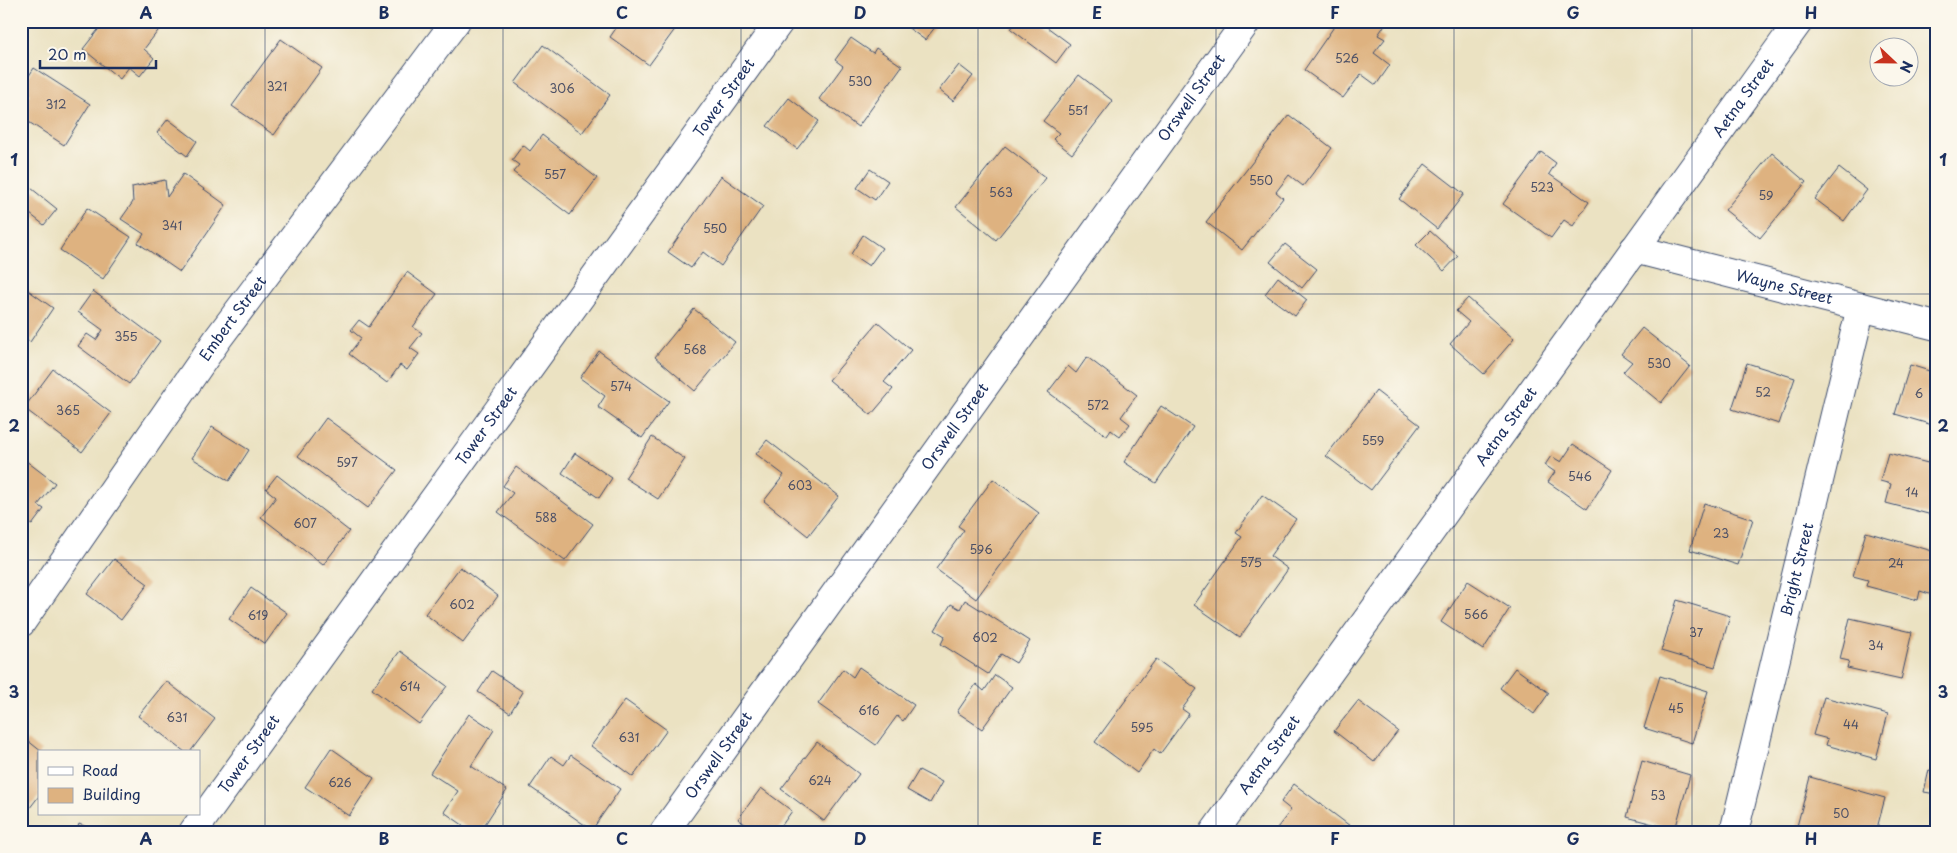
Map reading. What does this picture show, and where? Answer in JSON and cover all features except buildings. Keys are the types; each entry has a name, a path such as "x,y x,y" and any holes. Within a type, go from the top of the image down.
{"street":[{"name":"Embert Street","path":"21,623 219,337 456,21"},
{"name":"Tower Street","path":"194,832 780,21"},
{"name":"Orswell Street","path":"664,832 1246,21"},
{"name":"Aetna Street","path":"1214,832 1799,21"},
{"name":"Wayne Street","path":"1634,249 1936,326"},
{"name":"Bright Street","path":"1734,832 1861,307"}]}
